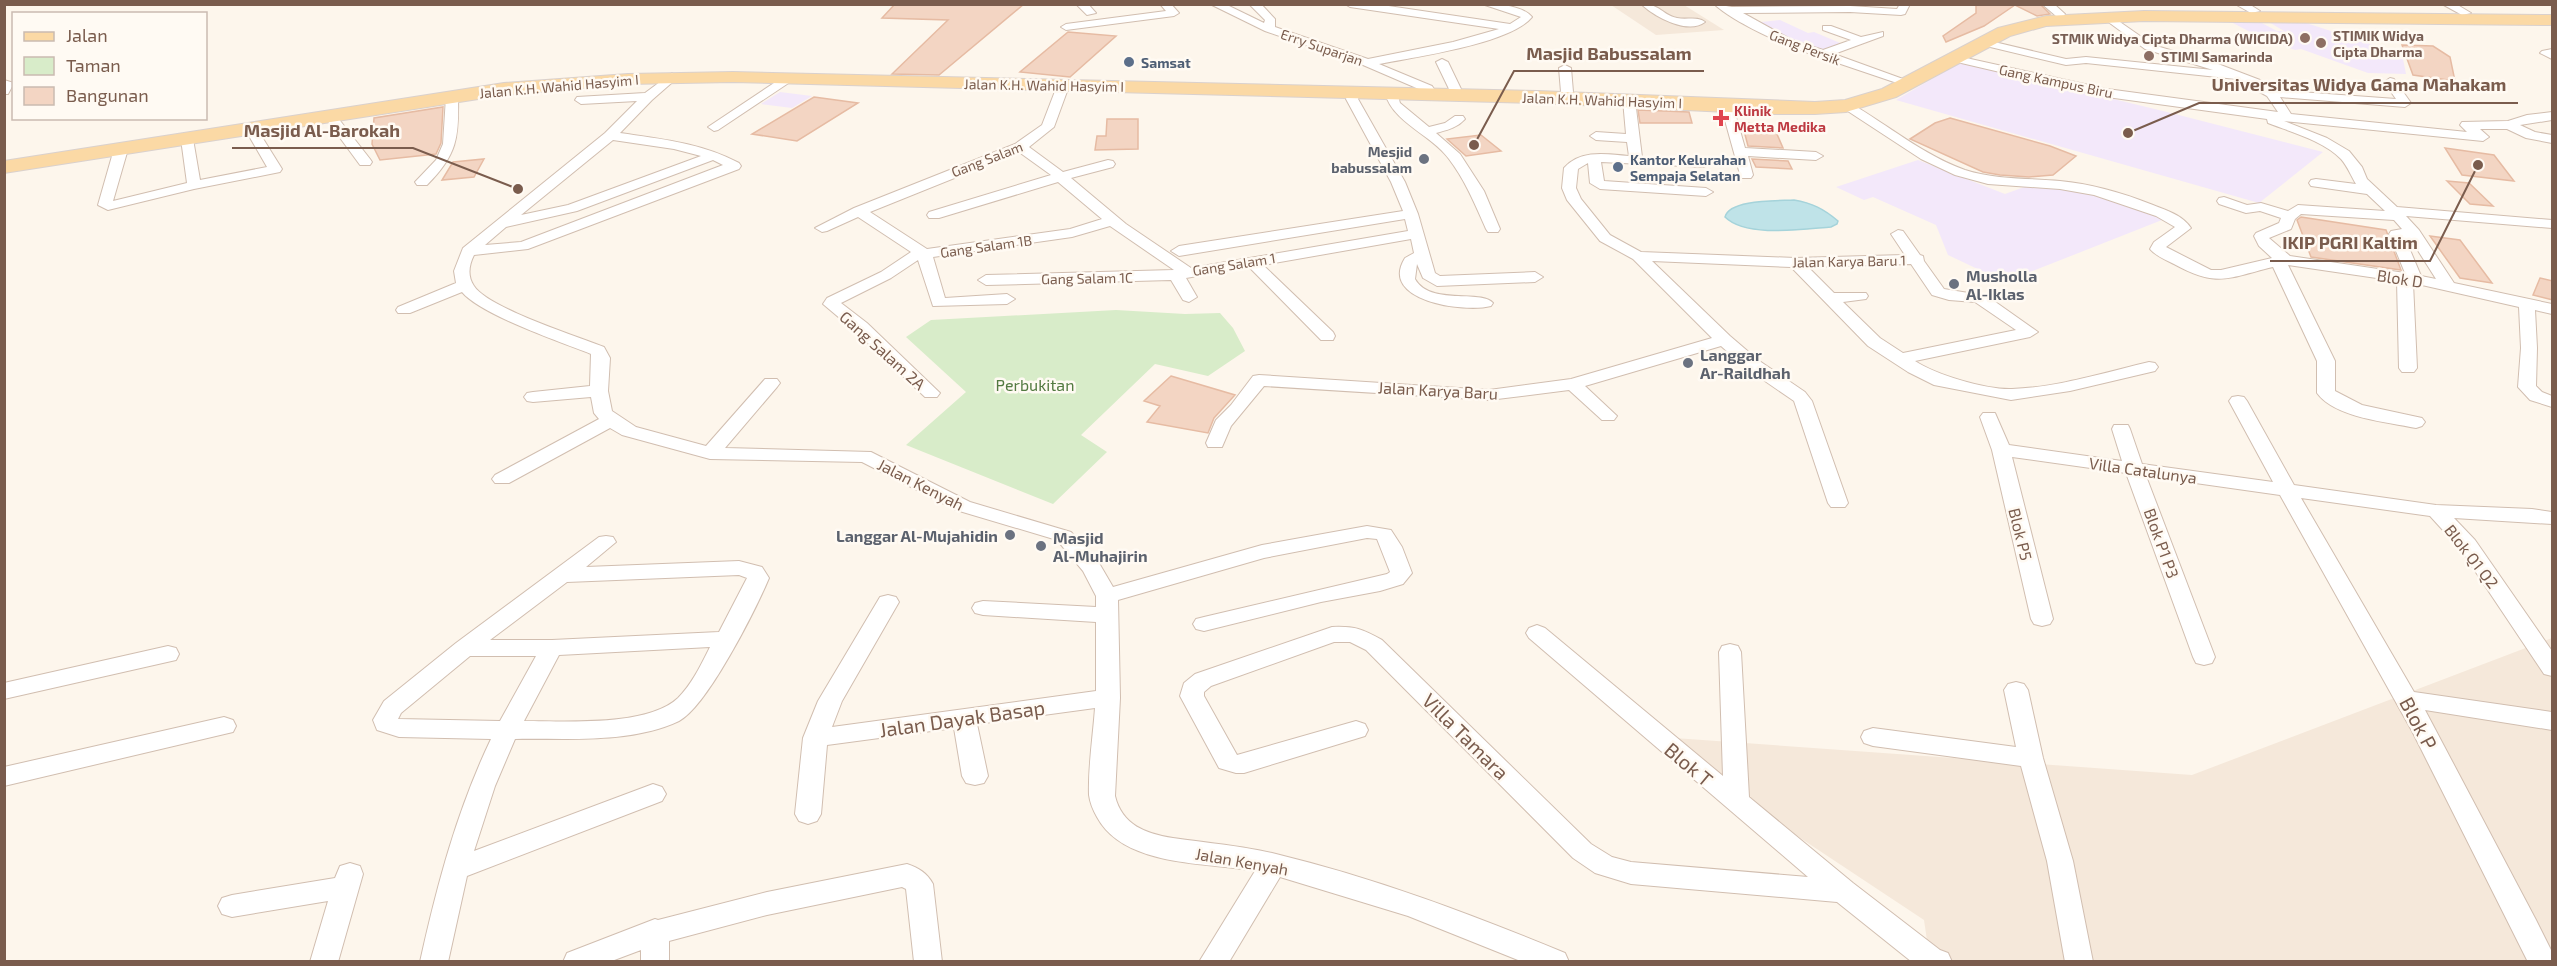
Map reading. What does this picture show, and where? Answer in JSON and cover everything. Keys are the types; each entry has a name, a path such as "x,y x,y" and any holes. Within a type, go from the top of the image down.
{"main road":[{"path":"2059,12 2248,8 2553,20"},
{"path":"2059,12 2107,16 2553,14"},
{"name":"Jalan K.H. Wahid Hasyim I","path":"4,167 552,79 623,74 737,74 1249,87 1629,100 1770,108 1846,106 1958,59 2012,28 2046,21 2059,12"},
{"name":"Jalan K.H. Wahid Hasyim I","path":"380,106 561,83 737,74 786,79 1063,86 1567,92 1797,103 1833,100 1888,87 1993,29 2023,19 2059,12"},
{"name":"Jalan K.H. Wahid Hasyim I","path":"4,163 341,113"}],"street":[{"path":"1081,4 1091,13"},
{"path":"1160,4 1091,13 1066,22 1173,13 1165,4"},
{"name":"Erry Suparjan","path":"1215,4 1269,28 1367,63 1428,89"},
{"path":"1254,4 1270,19 1269,28"},
{"path":"1350,4 1397,8 1421,15 1515,27"},
{"path":"1421,15 1432,4"},
{"path":"1367,63 1472,40 1515,27 1526,21 1527,17 1487,4"},
{"path":"1646,4 1672,21 1700,21"},
{"path":"1656,4 1680,20 1677,22"},
{"path":"1723,7 1850,7 1901,12 1905,4"},
{"path":"2447,4 2466,13"},
{"name":"Gang Persik","path":"1723,7 1788,42 1888,87"},
{"path":"2107,16 2143,44 2240,76 2271,93 2405,103 2390,82"},
{"path":"1827,28 1860,40"},
{"path":"1820,55 1879,34"},
{"path":"1986,43 2066,62 2086,60 2240,76"},
{"path":"2148,68 2131,51 2157,50"},
{"path":"2553,52 2546,53 2553,56"},
{"name":"Gang Kampus Biru","path":"1958,59 2068,86 2256,114"},
{"path":"1442,62 1455,89"},
{"path":"1565,68 1567,92"},
{"path":"502,479 610,420 603,413 599,391 601,358 598,351 489,305 464,286 461,265 468,251 610,136 648,97 672,77"},
{"path":"714,127 786,79"},
{"path":"4,84 8,84 4,91"},
{"name":"Gang Salam","path":"860,211 1020,147 1048,127 1063,86"},
{"path":"1354,92 1352,99 1398,182 1411,214 1428,275 1437,281 1535,277"},
{"path":"1391,93 1394,104 1453,154 1477,191 1493,229"},
{"path":"2271,93 2286,115"},
{"path":"422,182 447,156 452,138 452,97"},
{"path":"581,100 648,97"},
{"path":"1629,100 1636,161"},
{"path":"1727,106 1746,176"},
{"name":"Blok D","path":"1846,106 1878,124 1938,165 1958,172 1992,181 2040,180 2103,193 2177,220 2184,228 2159,244 2158,249 2210,275 2221,275 2282,261 2410,279 2553,309"},
{"path":"341,113 357,150 365,162"},
{"path":"2256,114 2286,115 2483,137 2466,125 2509,125 2527,119 2553,116"},
{"path":"2256,114 2322,141 2344,154 2355,167 2361,181 2395,213 2417,238 2448,286"},
{"path":"1427,131 1449,126 1459,119"},
{"path":"2509,125 2531,135 2553,139"},
{"path":"122,148 105,205 275,169 251,129"},
{"path":"468,251 522,246 734,166 712,156 645,141 610,136"},
{"path":"1596,136 1633,138"},
{"path":"188,139 194,185"},
{"name":"Gang Salam 1","path":"1020,147 1182,274 1416,234"},
{"path":"1740,152 1816,156"},
{"path":"499,225 572,208 712,156"},
{"path":"1594,158 1597,183 1600,185 1706,192"},
{"path":"1704,163 1584,159 1570,168 1569,188 1574,200 1605,238 1638,256 1724,340 1803,401 1839,503"},
{"path":"934,215 1059,176 1108,164"},
{"path":"2316,183 2370,190"},
{"path":"2224,201 2246,209 2261,207 2290,216"},
{"path":"2416,422 2349,407 2331,399 2326,393 2326,361 2282,261 2260,236 2286,226 2295,210 2302,208 2553,224"},
{"path":"822,228 860,211"},
{"name":"Gang Salam 1B","path":"860,211 922,254 1072,233 1112,221"},
{"path":"1179,251 1411,214"},
{"path":"1898,234 1918,260"},
{"path":"2408,368 2410,279 2396,234 2417,238"},
{"path":"922,254 939,303 1007,299"},
{"name":"Gang Salam 2A","path":"922,254 831,304 861,327 931,393"},
{"path":"1422,255 1410,261 1407,271 1408,281 1415,290 1442,299 1485,303"},
{"name":"Jalan Karya Baru 1","path":"1638,256 1795,263 1918,260 1938,292 1947,296 1982,299 2030,332 1900,359"},
{"path":"1252,262 1327,336"},
{"path":"1795,263 1874,342 1940,381 2011,395 2070,386 2149,367"},
{"path":"1182,274 1189,297"},
{"name":"Gang Salam 1C","path":"986,280 1182,274"},
{"path":"404,310 464,286"},
{"path":"1828,298 1860,296"},
{"path":"2527,303 2529,348 2527,387 2536,396 2553,402"},
{"name":"Jalan Karya Baru","path":"1215,443 1222,424 1238,409 1259,380 1489,395 1573,384 1724,340"},
{"path":"710,453 771,383"},
{"path":"1573,384 1608,416"},
{"path":"533,397 599,391"},
{"name":"Blok P","path":"2238,401 2285,491 2407,699 2496,866 2543,962"},
{"name":"Blok P5","path":"1989,417 2001,450 2042,619"},
{"name":"Jalan Kenyah","path":"610,420 629,431 710,453 864,456 963,506 1065,536 1092,568 1107,606 1108,698 1102,796 1104,805 1117,826 1130,838 1146,844 1274,864 1376,892 1481,930 1555,962"},
{"name":"Blok P1 P3","path":"2121,429 2204,657"},
{"name":"Villa Catalunya","path":"2001,450 2285,491"},
{"name":"Blok Q1 Q2","path":"2285,491 2436,511 2468,545 2553,668"},
{"path":"2436,511 2553,518"},
{"path":"983,608 1107,606 1262,552 1367,532 1384,534 1401,573 1395,579 1372,586 1321,595 1204,624"},
{"path":"562,575 739,568 755,572 758,578 748,604 703,682 686,705 667,717 640,725 507,730 399,728 386,724 385,720 392,707 464,648 562,575 606,543"},
{"path":"808,814 816,738 830,701 888,602"},
{"name":"Blok T","path":"1537,633 1737,804 1843,891"},
{"name":"Villa Tamara","path":"1356,730 1244,764 1236,764 1228,760 1192,696 1192,689 1203,680 1332,635 1353,634 1374,645 1582,851 1604,866 1631,873 1843,891"},
{"path":"464,648 552,648 726,639"},
{"path":"434,962 456,869 490,765 552,648"},
{"path":"1730,652 1737,804"},
{"path":"4,691 168,654"},
{"path":"2016,690 2031,758 2060,861 2079,962"},
{"name":"Jalan Dayak Basap","path":"816,738 1108,698"},
{"path":"2407,699 2553,721"},
{"path":"964,718 975,776"},
{"path":"4,777 224,726"},
{"path":"1873,737 2031,758"},
{"path":"456,869 653,794"},
{"path":"1213,962 1274,864"},
{"path":"577,962 617,944 656,931 884,878 907,875 919,884 928,962"},
{"path":"232,906 348,880 324,962"},
{"path":"1843,891 1933,961"},
{"path":"656,931 656,962"}],"shaded area":[{"path":"1611,5 1684,5 1724,30 1656,35"},
{"path":"1780,20 1808,33 1814,32 1845,45 1820,54 1752,23"},
{"name":"STIMIK Widya Cipta Dharma","path":"2227,20 2258,21 2277,31 2284,31 2267,21 2300,21 2402,54 2406,74 2368,73 2260,37"},
{"path":"1961,62 2323,152 2259,203 1896,100"},
{"path":"780,92 812,96 792,108 761,104"},
{"path":"1918,160 2005,194 2027,186 2076,190 2120,200 2153,213 2162,220 2005,282 1948,255 1936,225 1873,197 1864,200 1836,187"},
{"path":"2552,638 2552,961 1930,961 1924,920 1646,736 2192,775"}],"green space":[{"name":"Perbukitan","path":"1116,310 1185,314 1220,313 1233,328 1245,351 1208,376 1155,364 1081,435 1107,452 1053,504 906,445 966,392 906,337 931,320"}],"water":[{"path":"1794,200 1823,210 1838,221 1837,224 1831,227 1776,231 1747,228 1734,224 1725,217 1728,211 1744,204"}],"building":[{"path":"895,4 1024,4 939,75 892,74 948,20 882,18"},
{"path":"1976,4 2040,4 2050,14 2037,16 2015,5 1984,26 1946,42 1943,36 1976,13"},
{"path":"1068,32 1116,36 1070,77 1020,72"},
{"path":"2402,45 2433,46 2450,57 2455,81 2413,75"},
{"path":"814,97 858,103 797,141 752,134"},
{"path":"443,107 441,143 436,154 380,160 372,144 374,118"},
{"path":"1638,110 1689,112 1692,123 1640,123"},
{"path":"1950,118 2050,146 2076,156 2053,175 2029,177 2000,175 1983,172 1910,139 1935,123"},
{"path":"1107,119 1138,119 1138,149 1095,150 1097,136 1106,136"},
{"path":"1742,123 1773,125 1783,148 1748,146"},
{"path":"1481,135 1501,151 1466,156 1447,139"},
{"path":"2445,148 2494,155 2514,181 2462,175"},
{"path":"484,159 474,177 442,180 453,162"},
{"path":"1752,159 1788,161 1792,169 1756,167"},
{"path":"2447,181 2469,183 2493,206 2470,204"},
{"path":"2301,217 2386,230 2401,270 2311,257 2297,220"},
{"path":"2430,236 2460,240 2492,283 2460,278"},
{"path":"2540,278 2553,281 2553,300 2533,295"},
{"path":"1171,376 1235,395 1214,418 1208,433 1147,422 1160,406 1144,401"}],"place":[{"name":"STMIK Widya Cipta Dharma (WICIDA)","path":"2305,38"},
{"name":"STIMIK Widya Cipta Dharma","path":"2321,43"},
{"name":"STIMI Samarinda","path":"2149,56"},
{"name":"Samsat","path":"1129,62"},
{"name":"Klinik Metta Medika","path":"1721,118"},
{"name":"Universitas Widya Gama Mahakam","path":"2128,133"},
{"name":"Masjid Babussalam","path":"1474,145"},
{"name":"Mesjid babussalam","path":"1424,159"},
{"name":"IKIP PGRI Kaltim","path":"2478,165"},
{"name":"Kantor Kelurahan Sempaja Selatan","path":"1618,167"},
{"name":"Masjid Al-Barokah","path":"518,189"},
{"name":"Musholla Al-Iklas","path":"1954,284"},
{"name":"Langgar Ar-Raildhah","path":"1688,363"},
{"name":"Langgar Al-Mujahidin","path":"1010,535"},
{"name":"Masjid Al-Muhajirin","path":"1041,546"}]}
